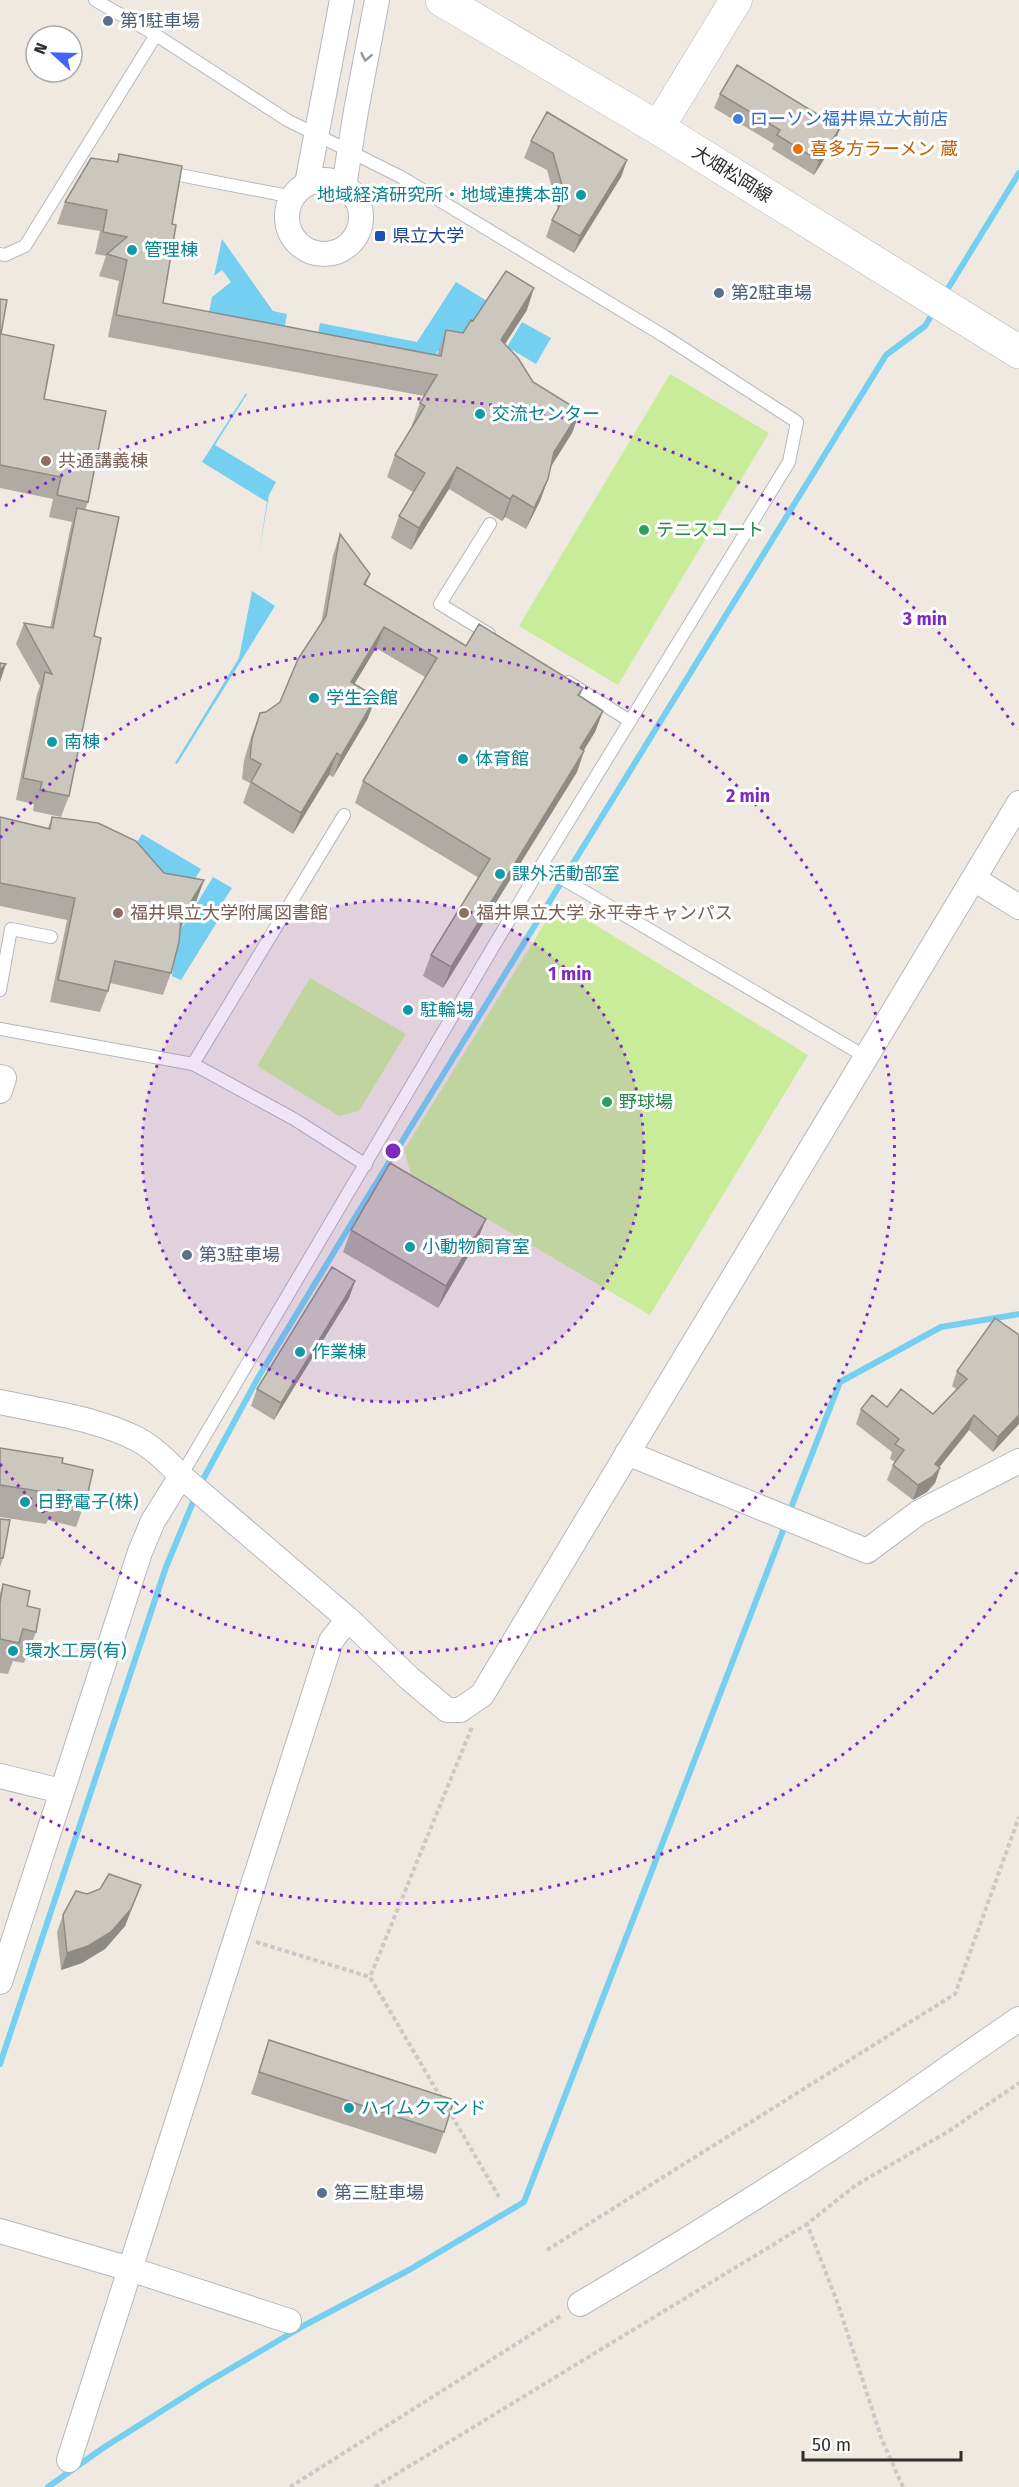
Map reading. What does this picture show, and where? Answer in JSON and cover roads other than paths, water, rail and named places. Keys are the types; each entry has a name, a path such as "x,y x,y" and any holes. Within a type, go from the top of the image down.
{"main road":[{"name":"大畑松岡線","path":"442,0 658,128 1019,352"}],"street":[{"path":"300,190 320,180 333,181 344,186 354,195 360,206 361,222 357,235 346,247 335,253 315,253 304,248 289,228 287,215 300,190 317,135 342,0"},
{"path":"344,186 378,0"},
{"path":"658,128 736,0"},
{"path":"0,1402 104,1426 140,1441 167,1461 348,1619 433,1700 447,1710 460,1710 482,1695 1019,803"},
{"path":"974,879 1019,907"},
{"path":"0,1077 4,1078 0,1091"},
{"path":"627,1453 867,1551 918,1513 1019,1461"},
{"path":"0,1982 140,1552 153,1521 182,1476"},
{"path":"69,2460 331,1641 348,1619"},
{"path":"0,1776 61,1791"},
{"path":"580,2304 693,2238 822,2155 1019,2019"},
{"path":"0,2231 130,2269 289,2321"}],"lane":[{"path":"96,0 156,35 287,120 401,177 644,324 798,422 789,462 541,866 182,1476"},
{"path":"0,254 5,255 25,246 87,157 156,35"},
{"path":"152,170 300,190"},
{"path":"490,524 440,604 500,641"},
{"path":"560,678 630,720"},
{"path":"193,1064 344,815"},
{"path":"541,866 866,1057"},
{"path":"0,990 11,929 51,937"},
{"path":"0,1029 193,1064 294,1119 366,1165"}],"water":[{"path":"222,239 273,311 287,314 281,347 205,333 212,297 231,282 222,270 214,276"},
{"path":"456,282 487,301 454,353 437,351 432,376 314,353 320,323 417,342"},
{"path":"522,322 551,338 536,364 507,347"},
{"path":"246,393 215,445 276,482 269,495 259,553 267,502 202,462"},
{"path":"252,591 275,606 177,764 175,763 239,658"},
{"path":"142,834 201,869 183,898 127,859"},
{"path":"213,877 232,888 212,919 217,922 181,980 172,976 176,946 170,918 183,926"}],"waterway":[{"path":"944,295 1019,173"},
{"path":"200,1485 259,1376 348,1229 886,355 925,326 934,311"},
{"path":"789,1513 840,1382 941,1327 1019,1314"},
{"path":"0,2064 166,1567 196,1495"},
{"path":"48,2487 103,2448 206,2383 305,2325 409,2270 524,2202 786,1523"}],"place":[{"name":"第1駐車場","path":"108,21"},
{"name":"ローソン福井県立大前店","path":"738,119"},
{"name":"喜多方ラーメン 蔵","path":"798,149"},
{"name":"地域経済研究所・地域連携本部","path":"581,195"},
{"name":"県立大学","path":"380,236"},
{"name":"管理棟","path":"132,250"},
{"name":"第2駐車場","path":"719,293"},
{"name":"交流センター","path":"480,414"},
{"name":"共通講義棟","path":"46,461"},
{"name":"テニスコート","path":"644,530"},
{"name":"学生会館","path":"314,698"},
{"name":"南棟","path":"52,742"},
{"name":"体育館","path":"463,759"},
{"name":"課外活動部室","path":"500,874"},
{"name":"福井県立大学附属図書館","path":"118,913"},
{"name":"福井県立大学 永平寺キャンパス","path":"464,913"},
{"name":"駐輪場","path":"408,1010"},
{"name":"野球場","path":"607,1102"},
{"name":"小動物飼育室","path":"410,1247"},
{"name":"第3駐車場","path":"187,1255"},
{"name":"作業棟","path":"300,1352"},
{"name":"日野電子(株)","path":"25,1502"},
{"name":"環水工房(有)","path":"13,1651"},
{"name":"ハイムクマンド","path":"349,2108"},
{"name":"第三駐車場","path":"322,2193"}]}
